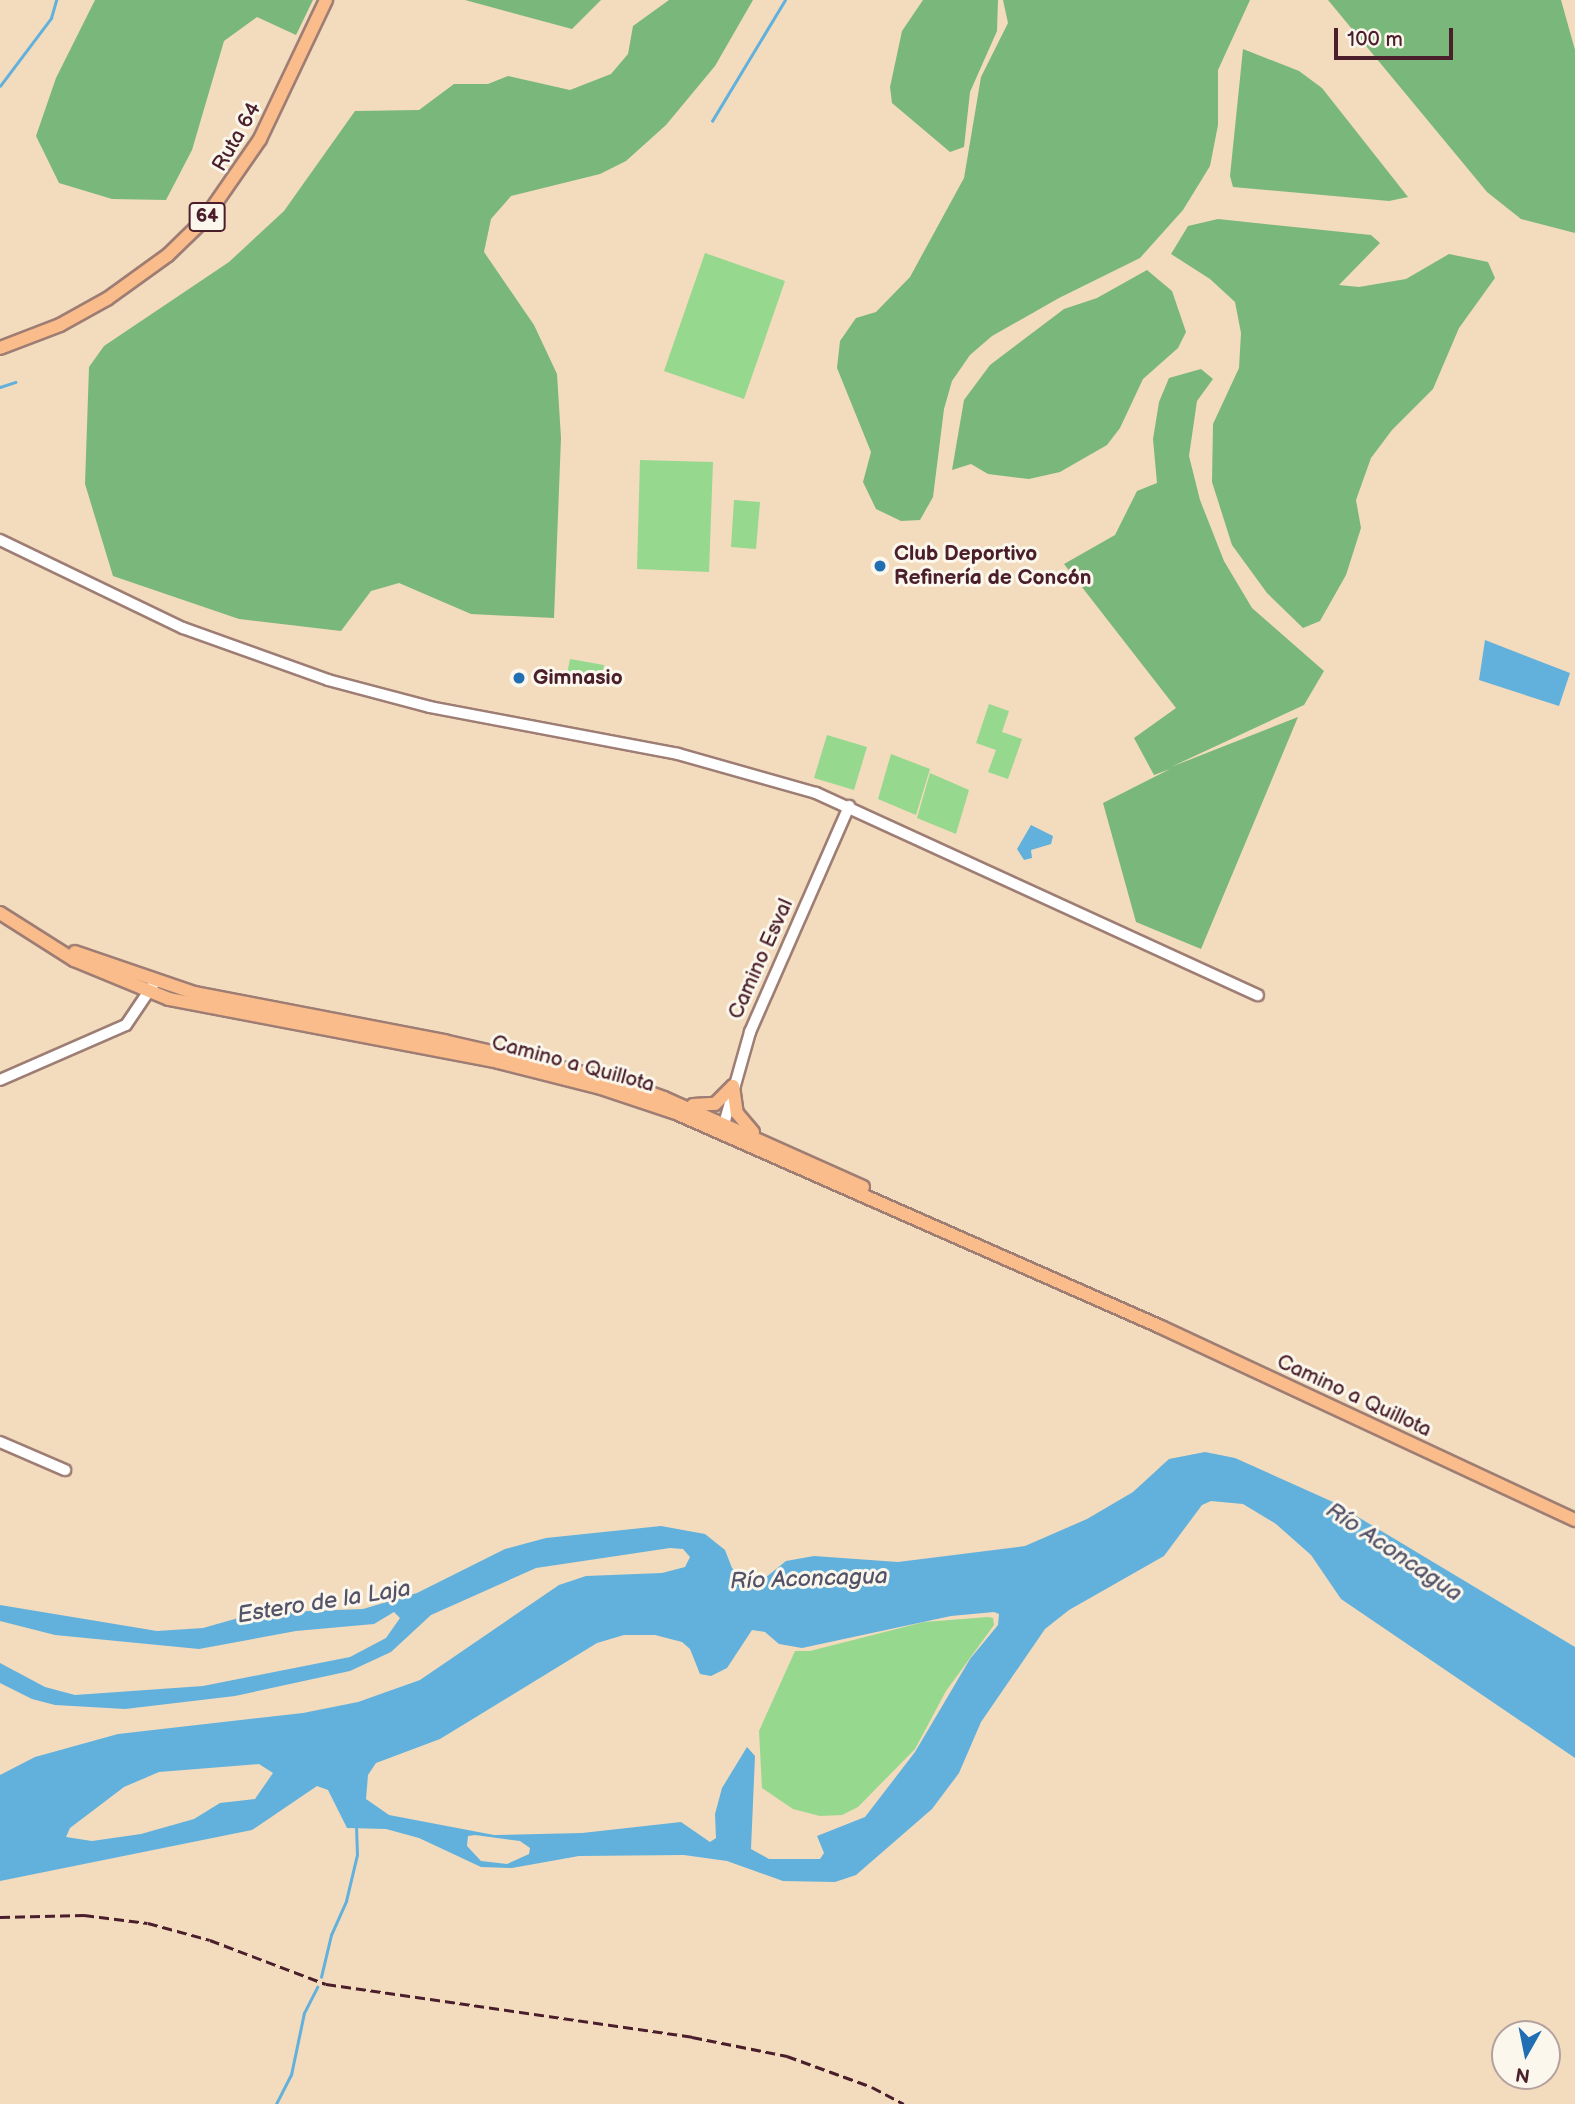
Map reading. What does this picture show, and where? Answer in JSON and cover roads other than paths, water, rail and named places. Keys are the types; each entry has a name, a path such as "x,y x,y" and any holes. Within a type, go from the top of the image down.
{"main road":[{"name":"Ruta 64","path":"0,348 60,325 107,299 195,229 248,161 326,0"},
{"name":"Camino a Quillota","path":"2,914 74,960 152,988 550,1075 643,1101 783,1150 1575,1520"},
{"name":"Camino a Quillota","path":"152,988 536,1061 664,1098 723,1128 1116,1307"},
{"path":"664,1098 710,1106 733,1086"},
{"path":"733,1086 734,1107 743,1123 783,1150"}],"street":[{"path":"0,540 183,628 328,680 430,707 678,754 849,806 1258,995"},
{"name":"Camino Esval","path":"723,1128 750,1032 849,806"},
{"path":"0,1080 118,1029 132,1019 152,988"},
{"path":"0,1442 65,1470"}],"water":[{"path":"1485,640 1570,673 1559,706 1479,680"},
{"path":"1031,825 1053,836 1051,844 1031,850 1032,858 1024,860 1017,849"},
{"name":"Río Aconcagua","path":"1205,1452 1235,1458 1333,1502 1575,1647 1575,1758 1341,1599 1311,1555 1276,1524 1243,1504 1211,1501 1202,1505 1164,1556 1069,1610 1045,1629 981,1722 959,1773 932,1809 856,1875 835,1882 783,1881 727,1861 684,1855 579,1856 512,1868 481,1867 419,1838 386,1829 347,1828 328,1790 317,1786 252,1830 0,1881 0,1775 35,1757 118,1734 303,1713 358,1702 420,1680 559,1585 586,1576 662,1573 685,1567 690,1557 683,1549 670,1548 536,1568 431,1615 391,1652 350,1671 235,1696 125,1709 55,1705 32,1699 0,1683 0,1663 45,1687 75,1695 203,1686 350,1657 386,1638 400,1618 394,1612 374,1624 296,1631 199,1649 55,1635 0,1621 0,1605 157,1631 203,1628 256,1613 363,1609 417,1593 505,1549 546,1538 661,1526 705,1534 725,1550 732,1568 751,1582 760,1582 786,1561 814,1556 898,1562 1025,1546 1087,1519 1133,1492 1169,1459","holes":["994,1612 999,1614 998,1625 970,1659 915,1752 865,1817 817,1836 824,1853 820,1859 769,1859 751,1849 755,1756 747,1747 722,1788 715,1814 716,1838 710,1842 681,1822 582,1833 494,1835 389,1815 366,1799 368,1775 376,1763 440,1739 597,1643 624,1635 655,1635 682,1642 690,1649 700,1674 711,1676 727,1668 752,1630 765,1632 779,1644 802,1648 951,1616","259,1764 273,1773 255,1799 220,1803 194,1819 141,1834 92,1841 66,1837 70,1828 124,1787 159,1772","468,1836 520,1841 530,1848 529,1854 507,1864 481,1861 467,1846"]}],"waterway":[{"path":"0,86 51,18 56,0"},
{"path":"712,121 785,0"},
{"path":"0,387 15,382"},
{"path":"321,1977 331,1935 346,1901 357,1855 356,1829"},
{"path":"276,2104 291,2075 304,2013 317,1987"}],"railway":[{"path":"0,1917 84,1915 148,1923 210,1940 326,1984 692,2037 787,2056 872,2087 904,2104"}],"place":[{"name":"Club Deportivo Refinería de Concón","path":"880,566"},
{"name":"Gimnasio","path":"519,678"}],"water label":[{"name":"Estero de la Laja","path":"324,1602"}]}
